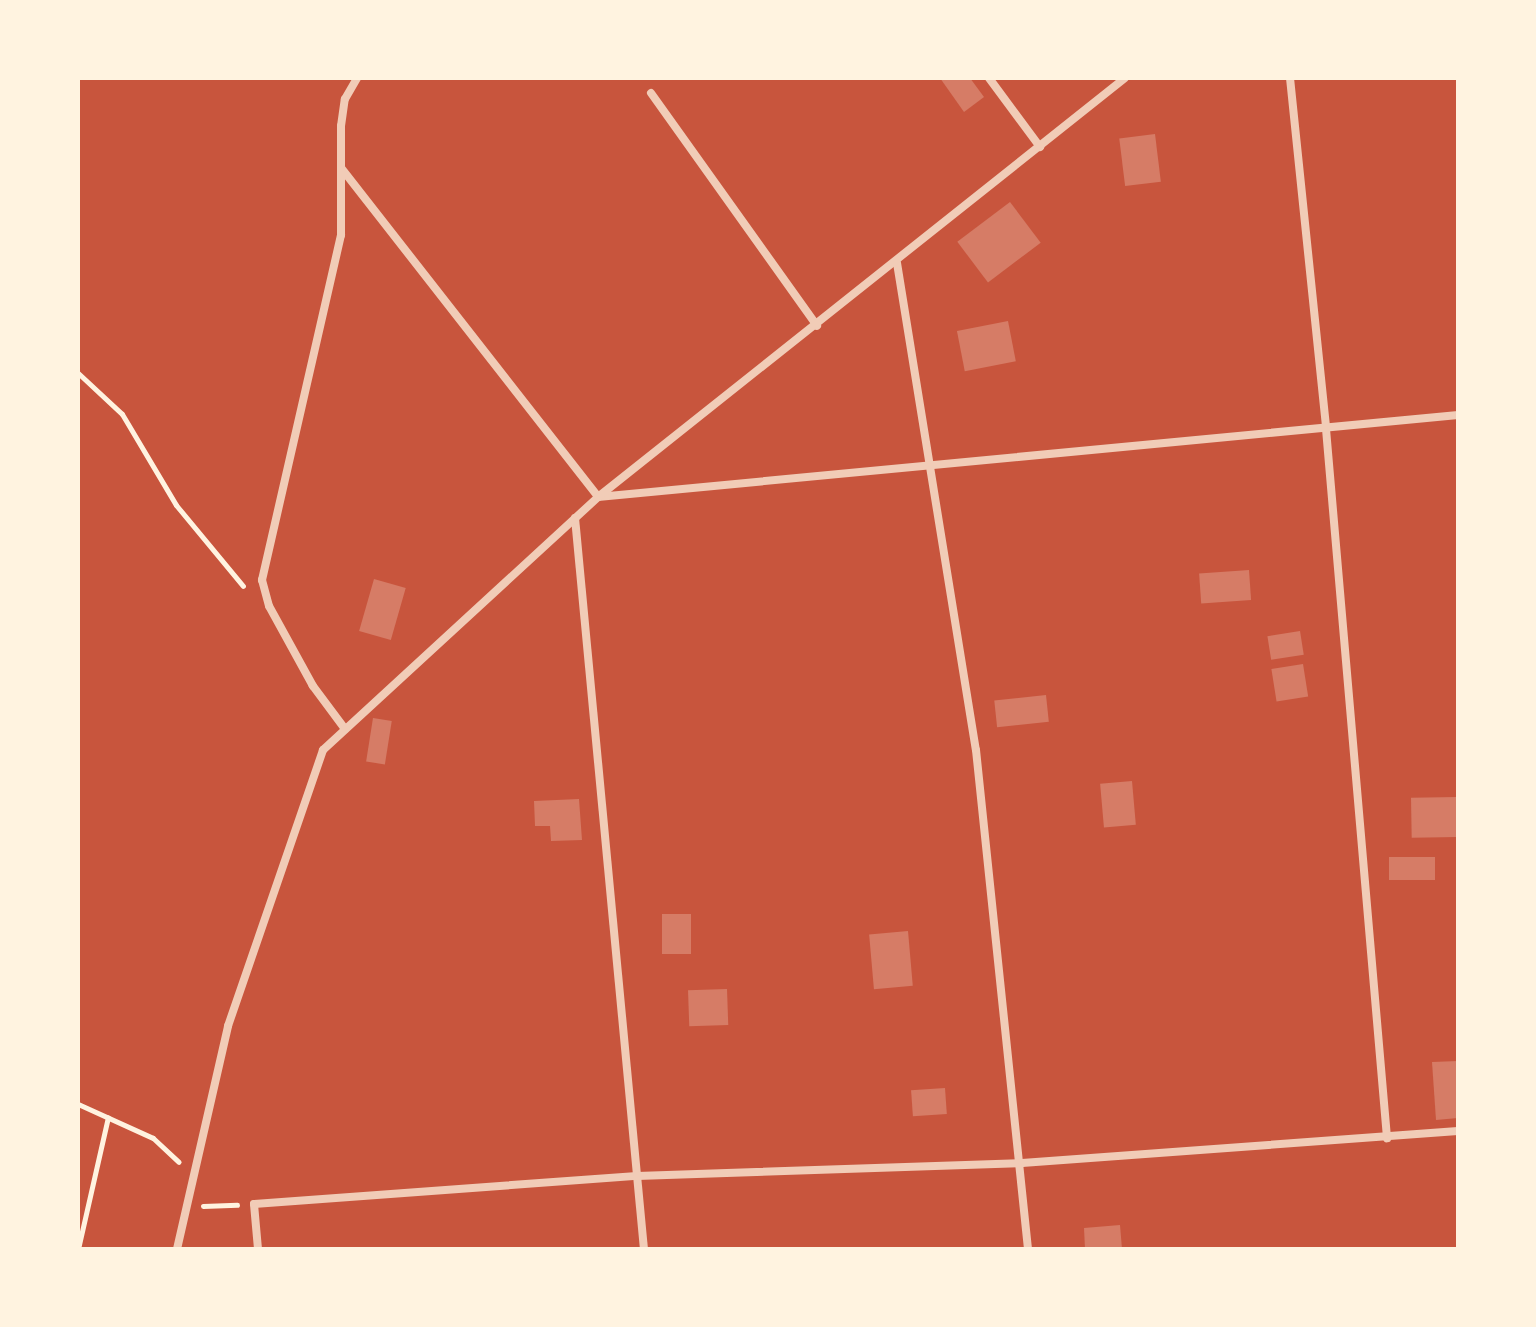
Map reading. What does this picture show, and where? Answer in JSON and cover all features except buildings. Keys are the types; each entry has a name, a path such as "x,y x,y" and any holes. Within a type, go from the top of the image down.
{"street":[{"path":"345,729 313,686 269,606 262,580 264,555 341,235 345,99 357,78"},
{"path":"989,78 1040,147"},
{"path":"177,1249 210,1096 267,902 323,750 598,497 897,263 1125,78"},
{"path":"1290,78 1326,429 1387,1138"},
{"path":"651,93 817,326"},
{"path":"342,169 598,497"},
{"path":"897,263 976,750 1022,1163 1028,1249"},
{"path":"598,497 1458,415"},
{"path":"575,518 644,1249"},
{"path":"258,1249 254,1204 637,1176 1022,1163 1458,1131"}],"path":[{"path":"78,373 122,414 176,505 230,575 269,606"},
{"path":"78,1104 153,1138 194,1177"},
{"path":"78,1249 108,1117"},
{"path":"186,1207 254,1204"}]}
